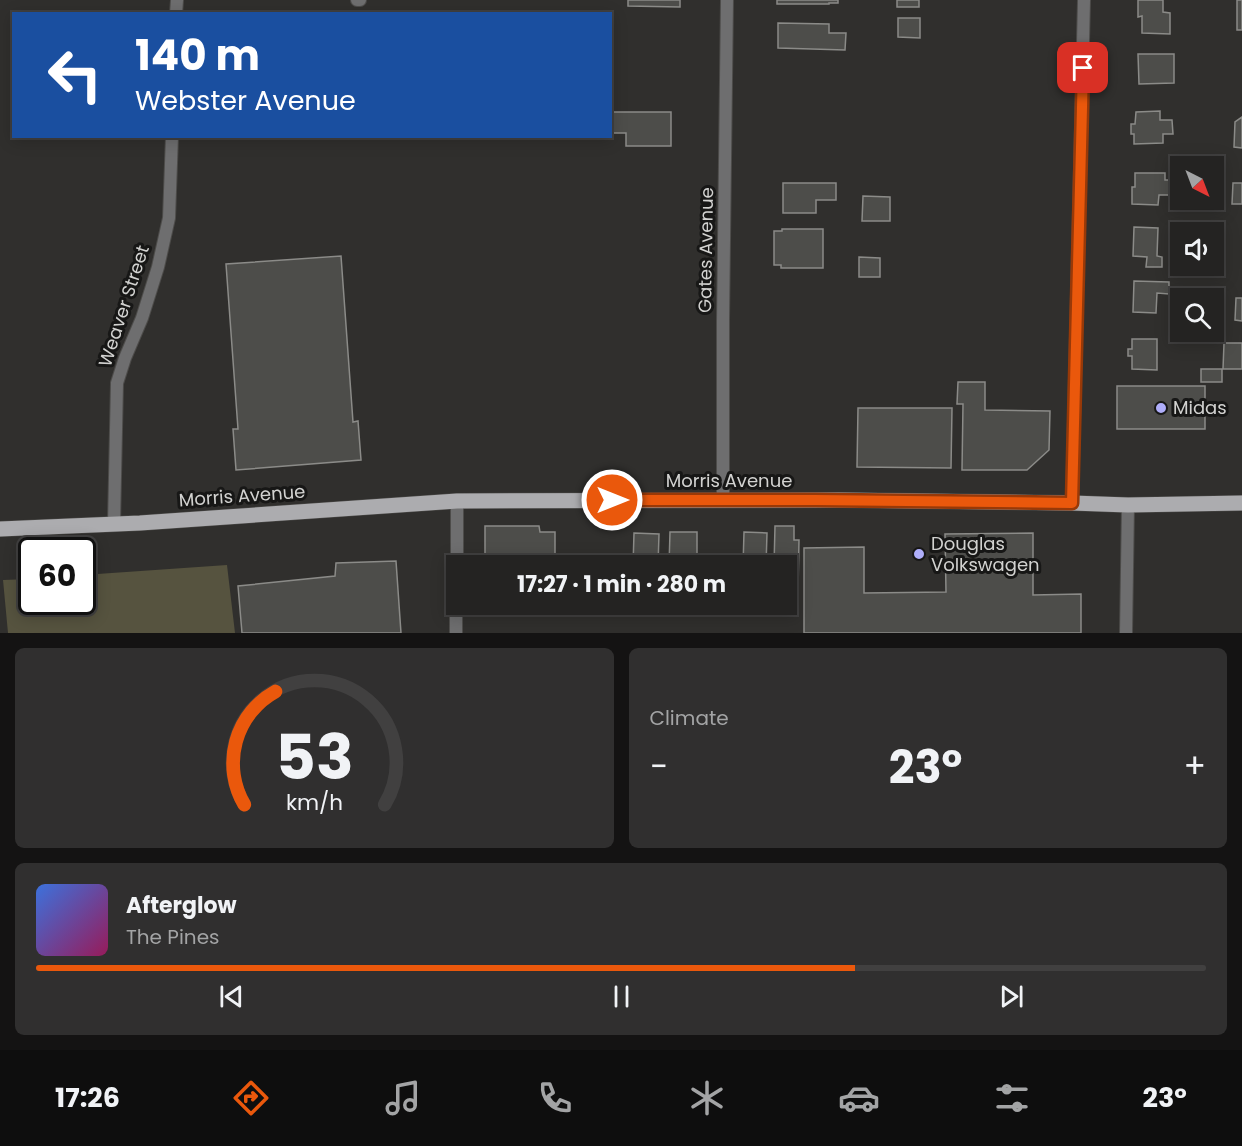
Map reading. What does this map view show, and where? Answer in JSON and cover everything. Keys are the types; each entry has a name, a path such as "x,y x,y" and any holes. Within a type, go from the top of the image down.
{"main road":[{"name":"Morris Avenue","path":"0,529 114,524 457,501 723,500 1128,505 1242,503"}],"street":[{"name":"Gates Avenue","path":"723,500 727,0"},
{"path":"1072,503 1084,0"},
{"name":"Weaver Street","path":"114,524 117,383 142,318 158,267 169,218 172,138"},
{"path":"457,501 457,555"},
{"path":"1126,633 1128,505"},
{"path":"456,615 456,633"}],"shaded area":[{"path":"227,565 235,633 8,633 3,580 18,579 18,615 96,615 96,574"}],"building":[{"path":"628,0 680,0 680,7 628,6"},
{"path":"777,0 838,0 838,3 777,4"},
{"path":"897,0 919,0 919,7 897,7"},
{"path":"1138,0 1163,0 1163,12 1170,13 1170,34 1142,33 1142,16 1138,17"},
{"path":"1237,0 1242,0 1242,30 1237,30"},
{"path":"898,18 920,18 920,38 898,37"},
{"path":"778,23 829,24 829,33 846,33 845,50 778,48"},
{"path":"1138,54 1174,54 1174,83 1139,84"},
{"path":"1160,111 1160,120 1172,120 1173,134 1163,134 1163,143 1134,144 1131,124 1135,124 1136,112"},
{"path":"612,112 671,112 671,146 626,146 626,133 612,133"},
{"path":"1242,117 1242,148 1234,147 1235,122"},
{"path":"1135,173 1165,173 1165,180 1169,180 1169,195 1159,195 1158,205 1132,204"},
{"path":"783,183 836,183 836,200 816,200 816,213 783,213"},
{"path":"1233,183 1242,183 1242,204 1232,204"},
{"path":"863,196 890,197 890,221 862,221"},
{"path":"1134,227 1158,228 1157,256 1162,257 1162,267 1146,267 1147,257 1133,256"},
{"path":"782,229 823,229 823,268 781,268 781,265 774,265 774,231 782,231"},
{"path":"341,256 353,422 358,421 361,460 236,470 233,429 238,429 226,264"},
{"path":"859,257 880,258 880,277 859,277"},
{"path":"1134,281 1169,282 1169,294 1157,293 1156,313 1133,312"},
{"path":"1236,298 1242,298 1242,321 1235,320"},
{"path":"1132,339 1157,339 1157,370 1132,369 1132,356 1128,356 1128,349 1132,349"},
{"path":"1224,343 1242,343 1242,369 1223,369"},
{"path":"1201,369 1222,369 1222,382 1201,382"},
{"path":"958,382 985,382 985,410 1050,411 1049,450 1027,470 962,470 963,404 957,404"},
{"name":"Midas","path":"1117,386 1205,386 1205,429 1117,429"},
{"path":"858,408 952,408 951,468 857,467"},
{"path":"485,526 539,526 540,532 555,532 555,555 485,555"},
{"path":"775,526 794,526 794,540 799,540 798,590 797,555 774,555"},
{"path":"670,532 697,532 697,555 669,555"},
{"path":"744,532 767,533 766,555 743,555"},
{"path":"634,533 659,534 658,555 633,555"},
{"path":"1033,533 1033,595 1081,594 1081,633 804,633 804,548 864,547 864,593 946,592 945,534"},
{"path":"396,561 401,633 242,633 238,586 335,576 336,563"}],"place":[{"name":"Midas","path":"1161,408"},
{"name":"Douglas Volkswagen","path":"919,554"}],"route":[{"path":"612,500 1072,503 1083,68"}]}
